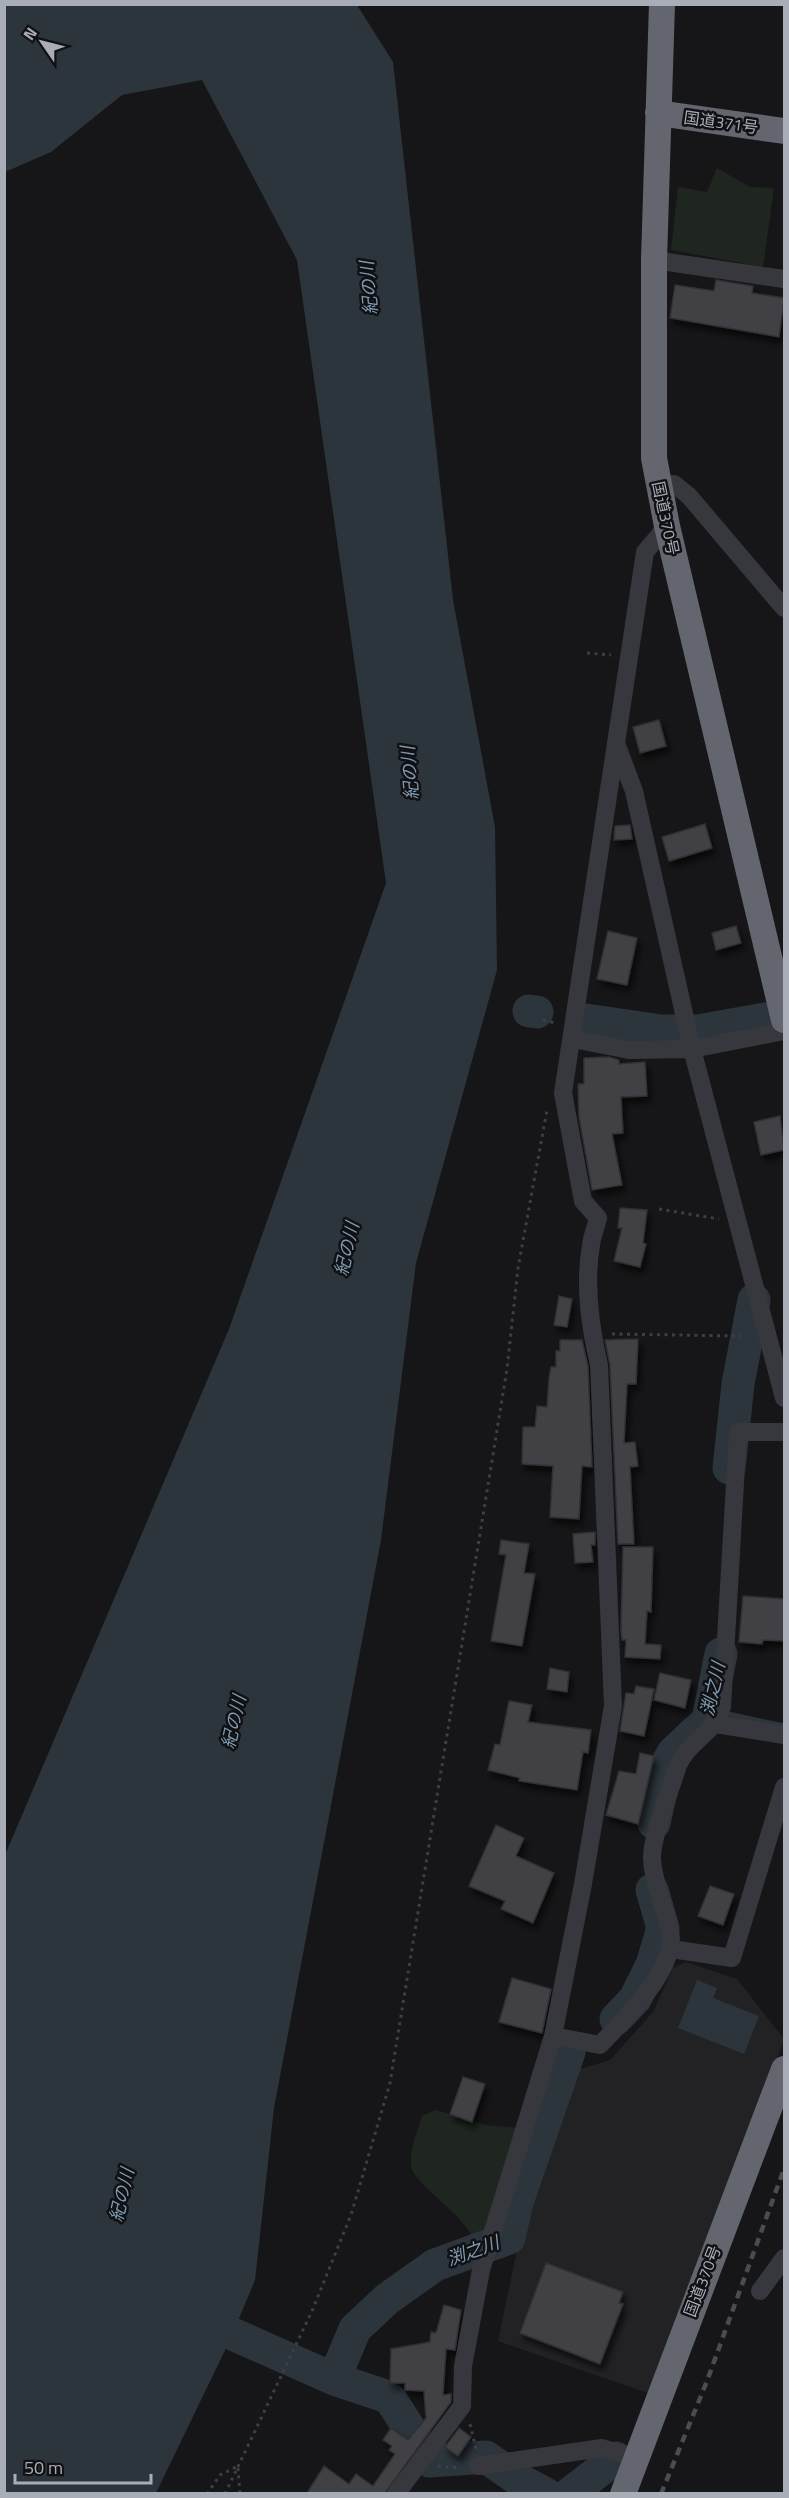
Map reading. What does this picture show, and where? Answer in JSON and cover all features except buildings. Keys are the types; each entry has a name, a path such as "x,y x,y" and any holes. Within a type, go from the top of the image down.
{"highway":[{"name":"国道370号","path":"662,4 654,260 654,458 667,526 784,1020"},
{"name":"国道371号","path":"658,113 784,131"},
{"name":"国道370号","path":"622,2493 784,2069"}],"street":[{"path":"654,260 784,279"},
{"path":"660,489 674,484 689,496 784,608"},
{"path":"396,2493 462,2406 463,2366 481,2270 553,2036 583,1884 613,1706 612,1629 600,1438 599,1365 592,1333 589,1273 591,1243 598,1218 583,1201 563,1093 645,552 667,526"},
{"path":"617,745 634,791 691,1044 784,1398"},
{"path":"573,1039 629,1050 784,1031"},
{"path":"553,2036 600,2044 657,1978 671,1949 670,1928 652,1857 678,1765 684,1753 716,1724 722,1707 738,1432 784,1432"},
{"path":"716,1724 784,1736"},
{"path":"671,1949 732,1958 784,1787"},
{"path":"760,2291 784,2258"},
{"path":"479,2462 502,2462 602,2448 635,2458"}],"path":[{"path":"587,653 618,656"},
{"path":"543,1020 555,1023"},
{"path":"225,2493 312,2311 351,2215 390,2083 505,1381 518,1268 547,1110"},
{"path":"659,1209 739,1223"},
{"path":"592,1333 741,1336"},
{"path":"431,2465 450,2468 479,2462 470,2424 462,2406"},
{"path":"207,2493 220,2475 238,2466"},
{"path":"238,2466 240,2493"}],"shaded area":[{"path":"717,168 750,187 774,188 763,267 671,250 678,187 707,192"},
{"path":"686,1962 737,1979 784,2039 659,2397 498,2341 518,2245 560,2109 580,2069 610,2060 653,2012 673,1968"},
{"path":"436,2110 486,2125 519,2128 486,2234 472,2237 459,2219 420,2181 411,2166 413,2147 422,2116"}],"water":[{"name":"紀の川","path":"5,4 357,5 393,62 453,600 495,827 497,970 416,1263 381,1540 274,2108 255,2280 230,2340 156,2493 5,2493 5,1855 229,1329 386,883 297,260 202,80 122,95 51,152 5,172"},
{"path":"697,1980 717,1988 713,1998 759,2016 744,2054 678,2028"}],"waterway":[{"path":"529,1011 537,1012"},
{"path":"586,1020 661,1031 698,1031 765,1019"},
{"name":"渕之川","path":"729,1468 738,1384 754,1300"},
{"name":"渕之川","path":"654,1823 667,1764 673,1753 708,1720 721,1654"},
{"path":"728,1714 784,1726"},
{"name":"渕之川","path":"616,2019 635,1999 652,1965 663,1928 652,1890"},
{"name":"渕之川","path":"334,2379 355,2329 387,2299 435,2265 509,2238 517,2202 569,2052"},
{"name":"渕之川","path":"190,2315 334,2379 385,2396 391,2400 430,2461 486,2457 516,2478 546,2494"},
{"path":"569,2494 616,2458"}],"railway":[{"path":"661,2494 707,2381 784,2169"}]}
